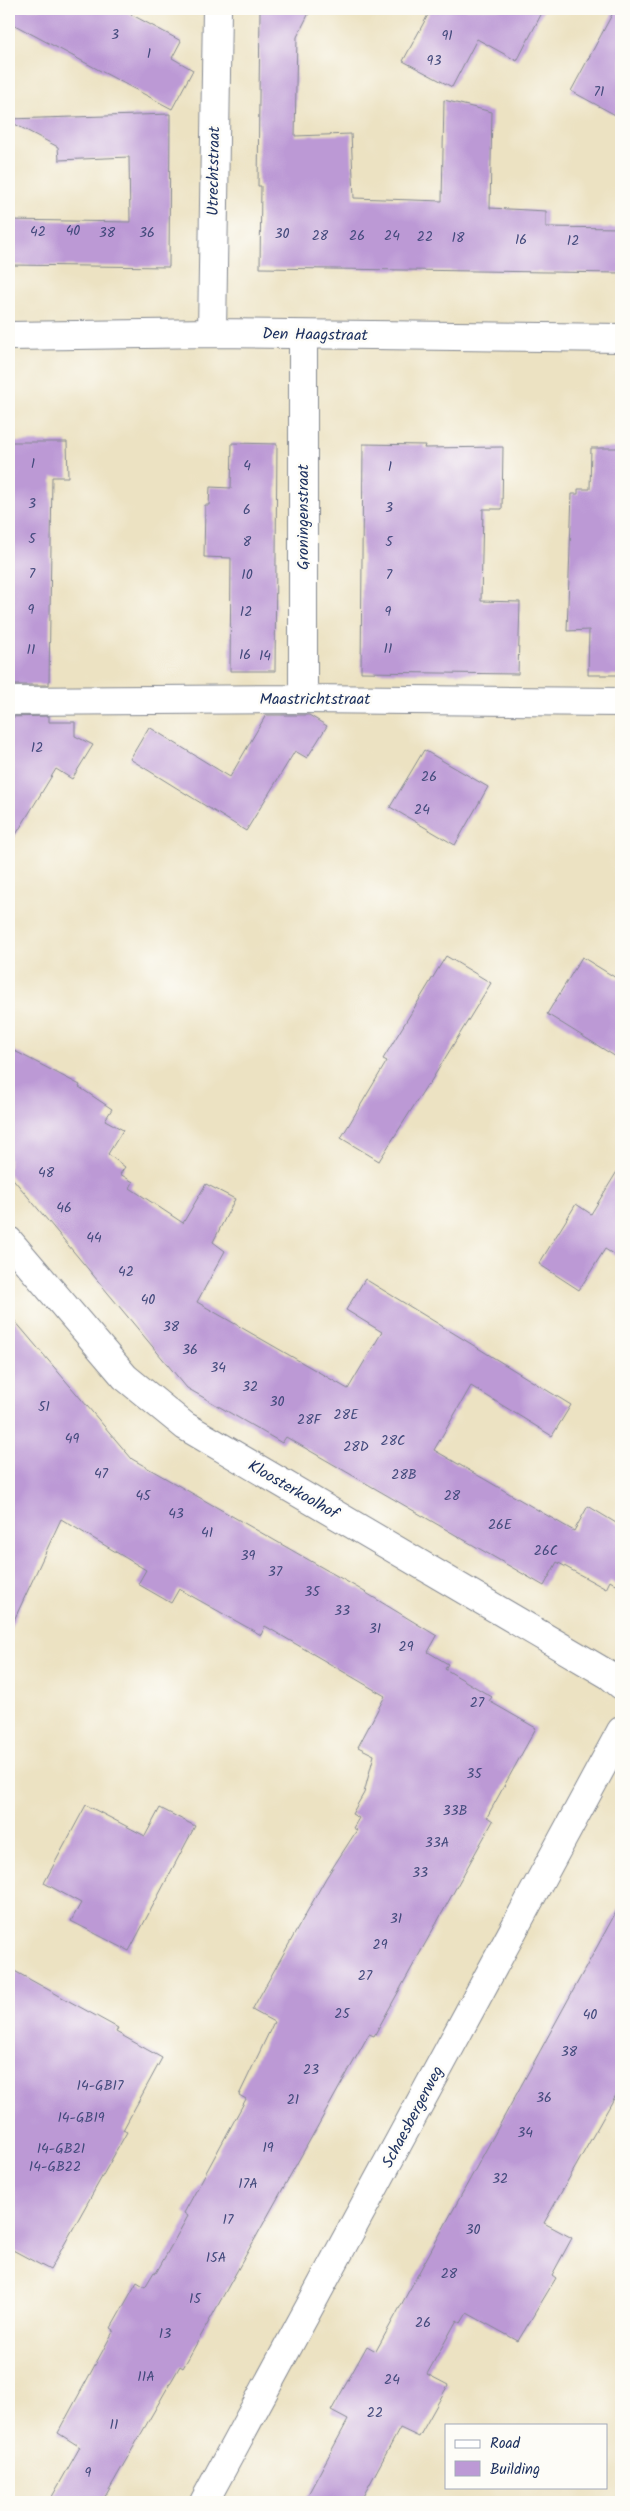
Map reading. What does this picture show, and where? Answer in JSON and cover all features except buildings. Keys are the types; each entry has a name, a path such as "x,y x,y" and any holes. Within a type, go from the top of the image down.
{"street":[{"name":"Utrechtstraat","path":"212,333 217,9"},
{"name":"Den Haagstraat","path":"9,336 212,333 621,338"},
{"name":"Groningenstraat","path":"303,335 303,699"},
{"name":"Maastrichtstraat","path":"9,700 303,699 621,702"},
{"name":"Kloosterkoolhof","path":"9,1241 125,1377 185,1426 609,1675 621,1685"},
{"name":"Schaesbergerweg","path":"204,2502 621,1731"}]}
